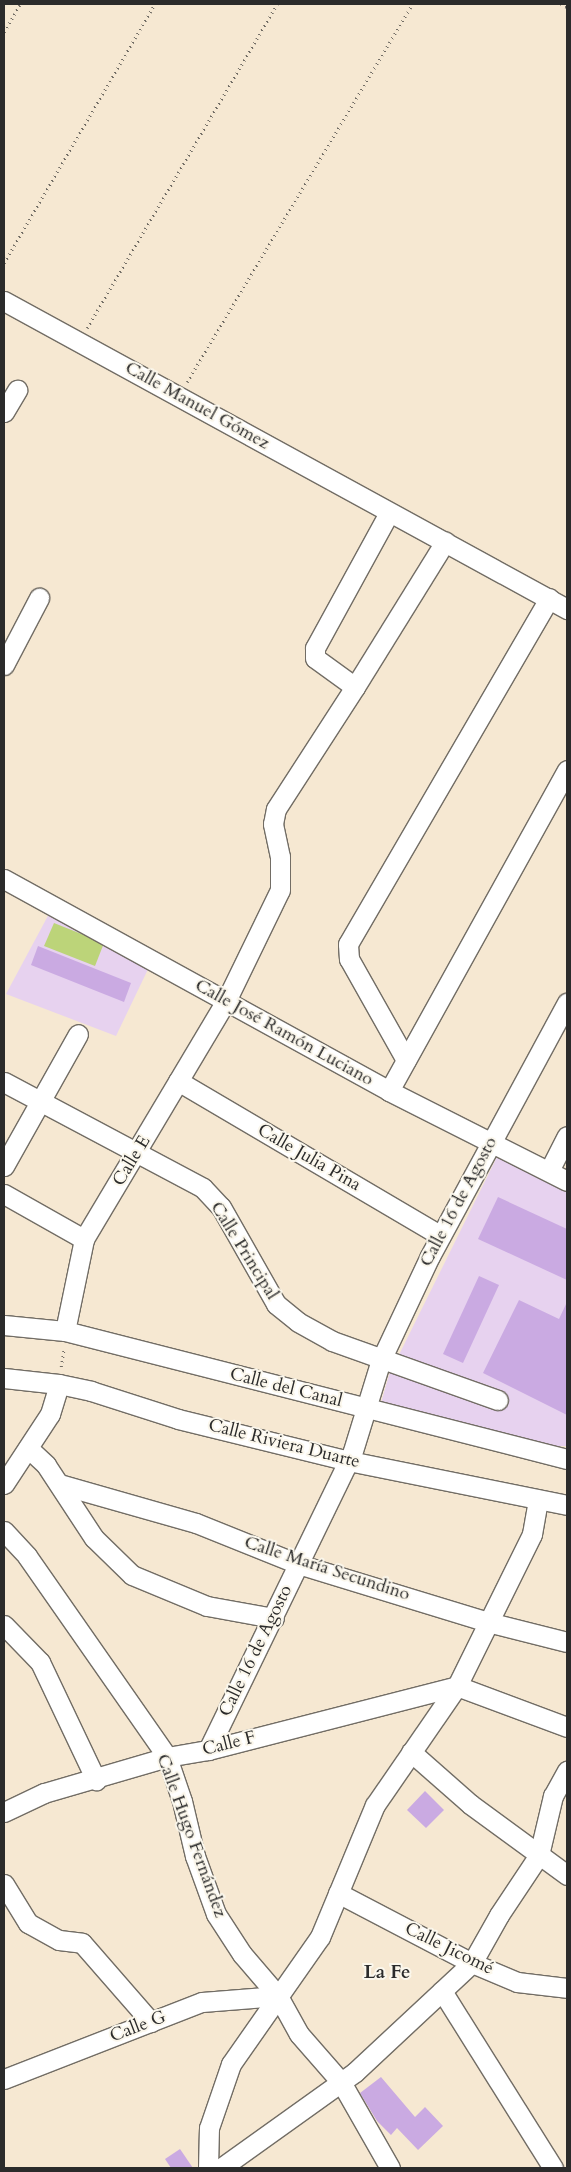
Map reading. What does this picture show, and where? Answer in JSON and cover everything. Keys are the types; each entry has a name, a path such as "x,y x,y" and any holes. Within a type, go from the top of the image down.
{"street":[{"name":"Calle Manuel Gómez","path":"4,300 389,513 567,608"},
{"path":"4,412 17,390"},
{"path":"355,687 315,658 315,648 389,513"},
{"name":"Calle E","path":"64,1339 84,1239 226,1001 280,890 280,858 273,824 276,809 355,687 445,542"},
{"path":"4,665 39,598"},
{"path":"406,1060 349,959 348,944 549,598"},
{"path":"389,1091 567,770"},
{"name":"Calle José Ramón Luciano","path":"4,879 389,1091 492,1141 567,1181"},
{"name":"Calle 16 de Agosto","path":"208,1750 274,1618 350,1457 381,1360 441,1236 567,1003"},
{"path":"4,1166 78,1034"},
{"name":"Calle Julia Pina","path":"178,1080 441,1236"},
{"name":"Calle Principal","path":"4,1082 138,1151 203,1188 221,1207 276,1304 298,1322 332,1341 498,1400"},
{"path":"549,1171 567,1136"},
{"path":"4,1194 84,1239"},
{"name":"Calle del Canal","path":"4,1325 567,1459"},
{"name":"Calle Riviera Duarte","path":"4,1378 59,1379 178,1419 567,1505"},
{"path":"4,1484 50,1414 59,1379"},
{"path":"28,1448 46,1465 94,1538 132,1574 207,1606 274,1618"},
{"name":"Calle María Secundino","path":"59,1484 196,1523 298,1564 488,1622 567,1642"},
{"path":"208,2168 209,2128 231,2064 320,1937 375,1805 457,1686 532,1534 538,1500"},
{"name":"Calle Hugo Fernández","path":"4,1531 27,1556 167,1757 182,1801 195,1856 216,1914 242,1954 278,1996 299,2034 341,2082 390,2168"},
{"path":"4,1625 40,1662 96,1780"},
{"path":"457,1686 567,1727"},
{"name":"Calle F","path":"4,1812 44,1793 96,1780 167,1757 208,1750 457,1686"},
{"path":"411,1752 470,1804 567,1875"},
{"path":"221,2168 341,2082 472,1963 499,1915 539,1855 553,1796 567,1771"},
{"path":"4,1884 28,1923 59,1940 82,1943 151,2022"},
{"name":"Calle Jicomé","path":"338,1893 472,1963 517,1982 567,1988"},
{"path":"442,1991 553,2168"},
{"name":"Calle G","path":"4,2079 202,2002 278,1996"}],"path":[{"path":"4,32 20,4"},
{"path":"4,263 155,4"},
{"path":"79,342 277,4"},
{"path":"178,396 412,4"},
{"path":"561,4 567,7"},
{"path":"59,1379 64,1339"}],"shaded area":[{"path":"50,912 151,963 116,1036 6,994"},
{"path":"498,1155 567,1191 567,1446 547,1446 381,1403 389,1375"}],"green space":[{"path":"54,923 104,943 95,966 44,946"}],"building":[{"path":"38,946 131,983 124,1002 31,965"},
{"path":"498,1197 567,1229 567,1280 478,1239"},
{"path":"479,1276 499,1285 463,1363 443,1354"},
{"path":"519,1300 559,1319 567,1302 567,1415 483,1373"},
{"path":"425,1791 444,1810 426,1828 407,1810"},
{"path":"381,2077 415,2117 425,2107 443,2126 418,2150 397,2128 391,2135 377,2121 360,2093"},
{"path":"180,2149 193,2168 171,2168 165,2159"}],"district":[{"name":"La Fe","path":"387,1973"}]}
